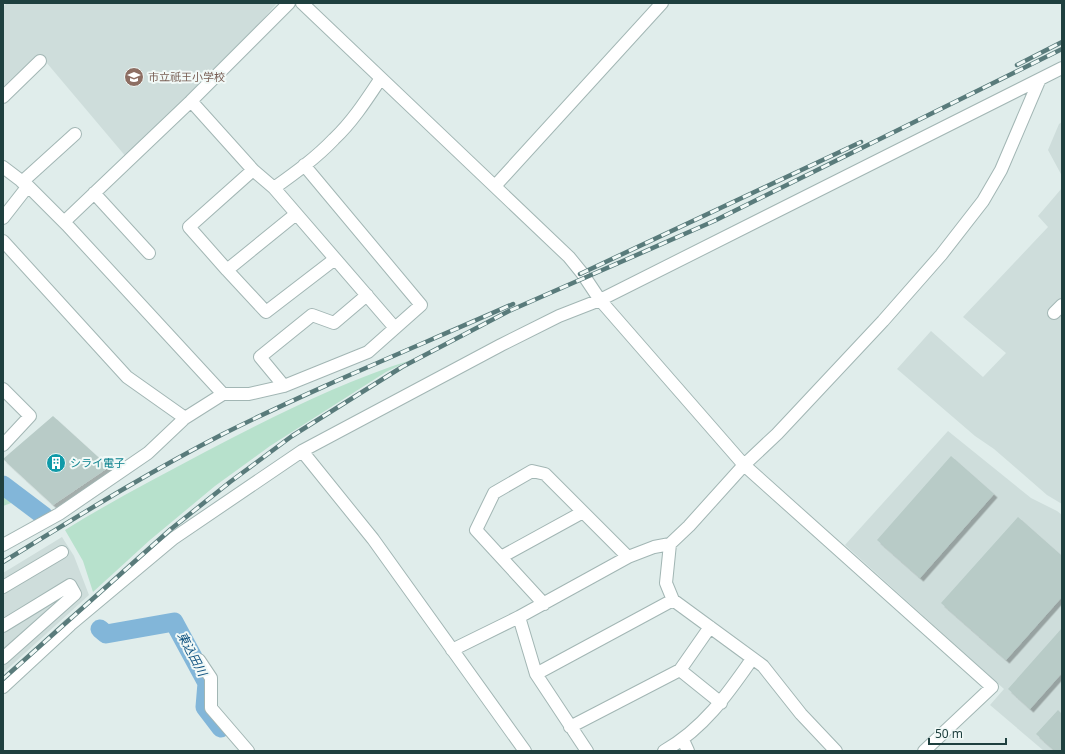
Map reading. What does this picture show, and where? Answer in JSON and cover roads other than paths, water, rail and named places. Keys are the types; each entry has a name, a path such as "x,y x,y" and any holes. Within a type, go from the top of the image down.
{"street":[{"path":"64,222 191,101 233,57 289,3"},
{"path":"302,3 569,257 600,300 744,465 992,687 924,751"},
{"path":"495,186 662,3"},
{"path":"3,97 40,61"},
{"path":"3,687 70,625 174,538 302,451 501,345 559,316 600,300 1040,81 1062,68"},
{"path":"274,188 335,139 362,107 381,78"},
{"path":"452,650 519,618 628,557 654,547 670,544 689,526 744,465 777,434 883,321 941,255 983,201 1001,170 1040,81"},
{"path":"191,101 253,170 274,188 395,328"},
{"path":"3,218 25,184 75,134"},
{"path":"3,546 59,514 148,453 186,418 223,394 249,394 284,386 368,352 421,305 304,165"},
{"path":"3,167 25,184 64,222 223,394"},
{"path":"253,170 189,227 227,270 266,312 335,259"},
{"path":"94,193 149,253"},
{"path":"227,270 296,214"},
{"path":"3,241 127,377 186,418"},
{"path":"284,386 260,357 312,315 334,323 367,295"},
{"path":"3,389 30,416 3,445"},
{"path":"302,451 373,539 525,751"},
{"path":"544,604 476,530 494,493 532,471 545,474 628,557"},
{"path":"501,557 583,512"},
{"path":"670,544 666,583 673,600 763,666 801,714 836,751"},
{"path":"3,587 62,552"},
{"path":"3,626 70,585 75,594 3,658"},
{"path":"536,674 673,600"},
{"path":"519,618 536,674 587,751"},
{"path":"570,727 680,670 710,627"},
{"path":"664,751 686,746 721,703 752,658"},
{"path":"199,660 211,678 211,708 248,751"},
{"path":"680,670 721,703"}],"waterway":[{"name":"東込田川","path":"3,485 44,516"},
{"name":"東込田川","path":"100,629 106,634 174,622 207,683 205,707 221,728"}],"railway":[{"path":"1017,65 1062,42"},
{"path":"3,679 171,529 230,482 292,436 402,367 509,311 714,221 1062,49"},
{"path":"580,274 861,142"},
{"path":"3,562 84,512 223,434 330,384 513,304"}],"place":[{"name":"市立祇王小学校","path":"134,77"},
{"name":"シライ電子","path":"56,463"}]}
